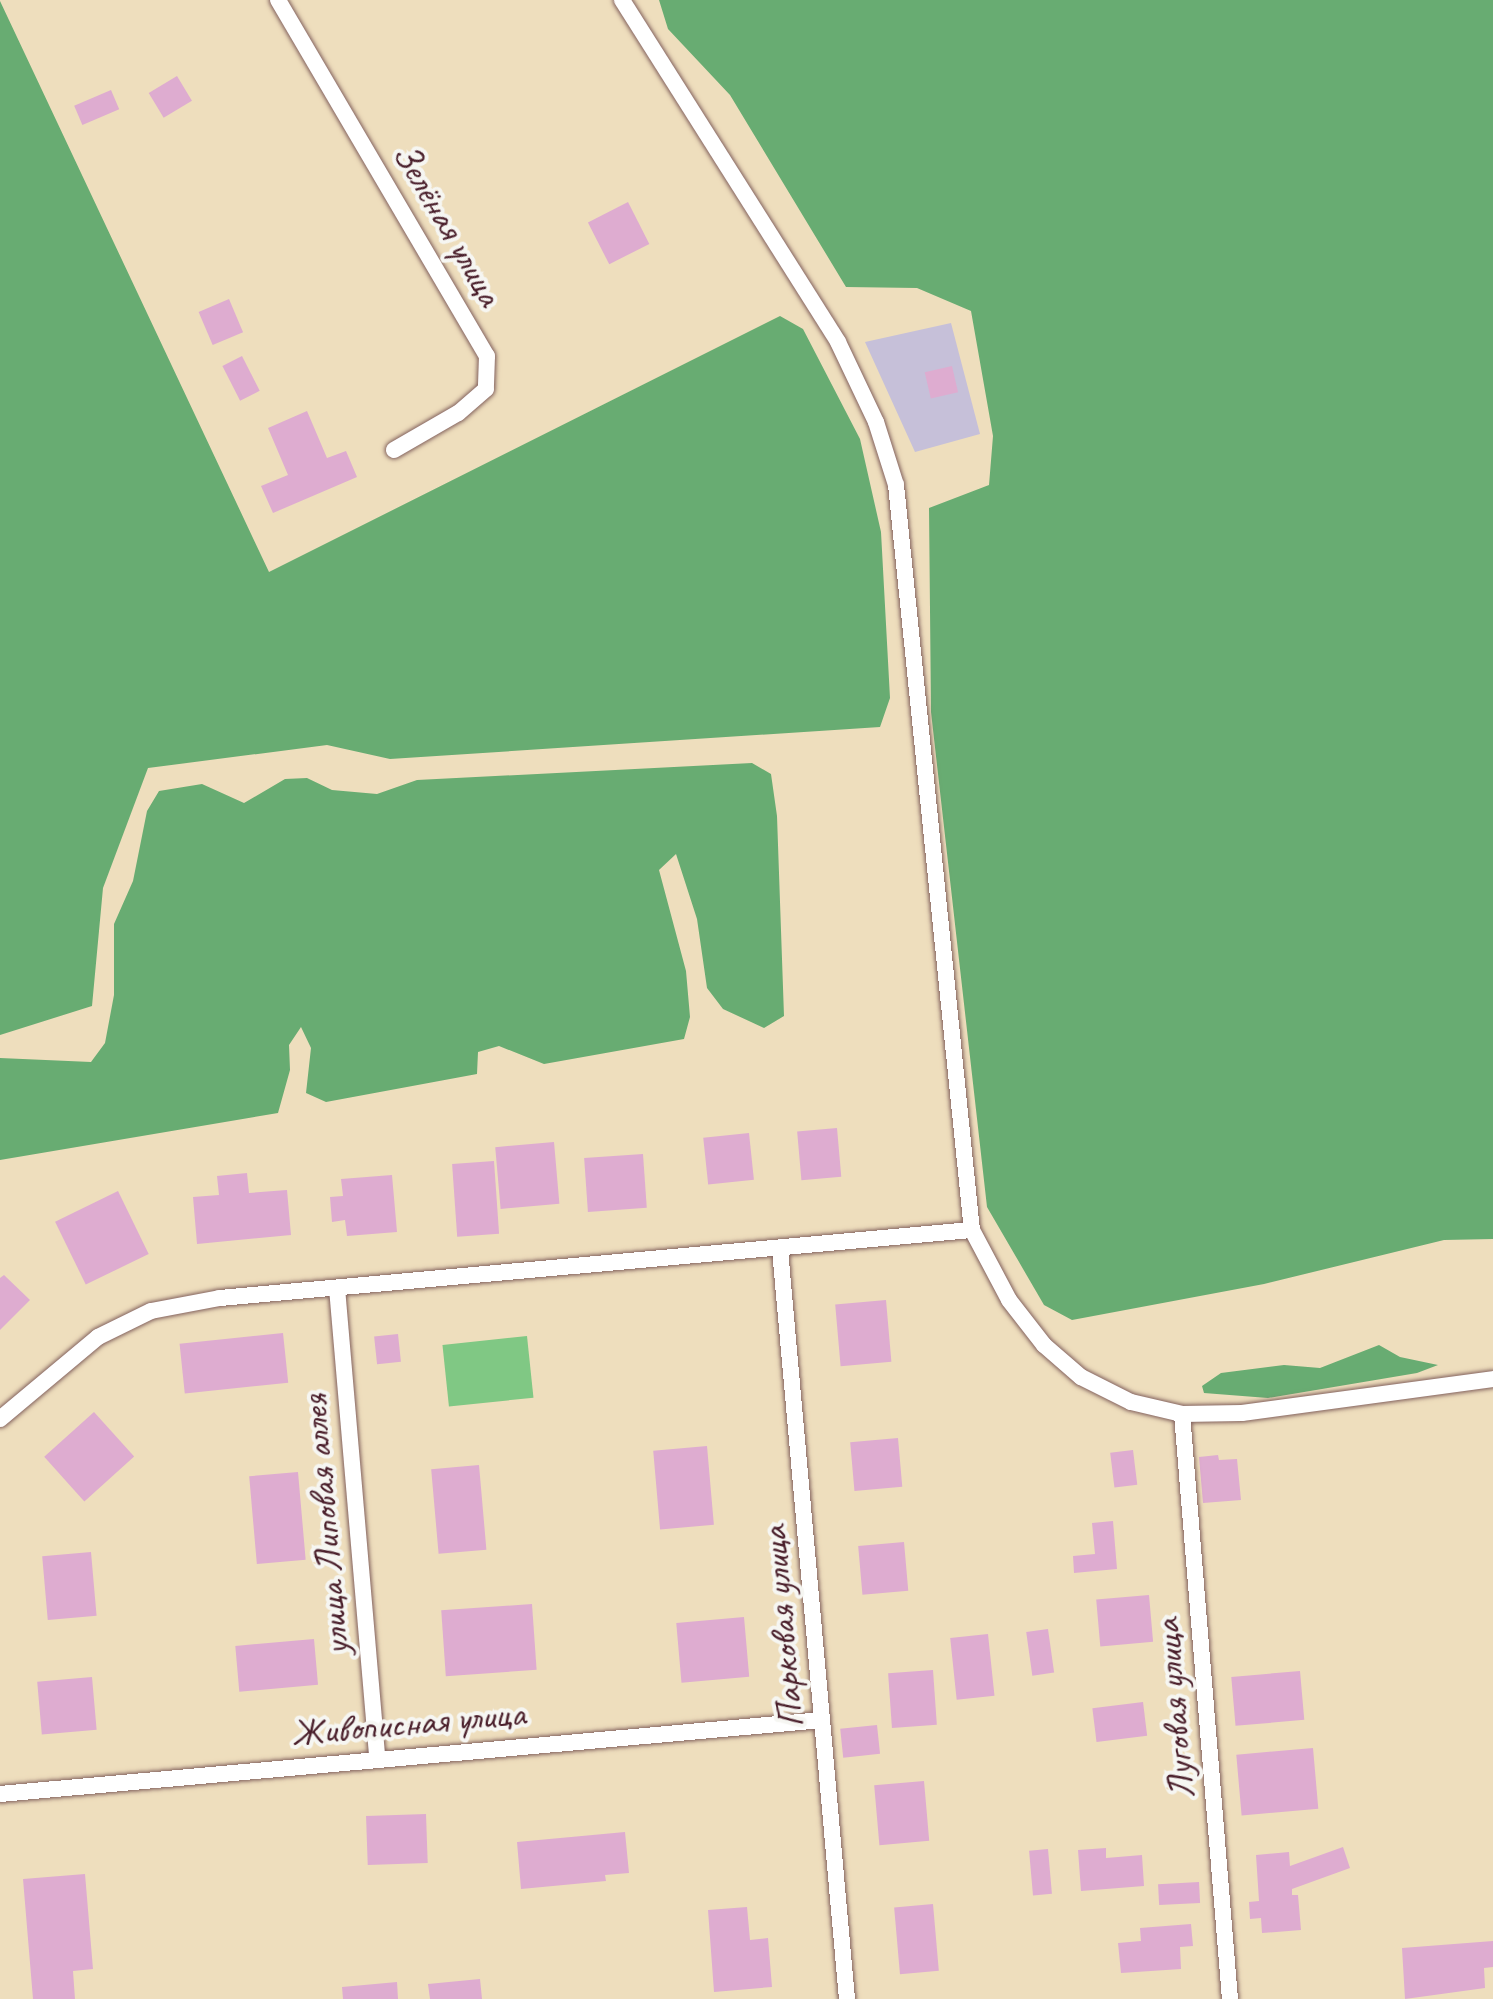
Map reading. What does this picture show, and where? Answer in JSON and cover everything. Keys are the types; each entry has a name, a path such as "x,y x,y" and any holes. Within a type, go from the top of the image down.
{"street":[{"name":"Зелёная улица","path":"278,0 487,356 486,389 458,413 394,450"},
{"path":"622,0 838,342 876,422 896,485 972,1230 1009,1300 1044,1345 1081,1377 1131,1402 1182,1414 1242,1413 1493,1379"},
{"path":"0,1419 98,1337 151,1311 220,1298 780,1250 972,1230"},
{"name":"Парковая улица","path":"780,1250 847,1999"},
{"name":"улица Липовая аллея","path":"337,1288 377,1758"},
{"name":"Луговая улица","path":"1182,1414 1230,1999"},
{"name":"Живописная улица","path":"0,1794 822,1720"}],"shaded area":[{"path":"951,323 980,434 915,452 865,342"}],"green space":[{"path":"659,0 1493,0 1493,1239 1444,1240 1264,1284 1072,1320 1044,1305 987,1207 931,712 929,508 989,485 993,436 971,311 917,288 846,287 730,95 668,29"},
{"path":"0,1 269,572 780,316 803,329 860,439 881,532 890,698 880,727 390,759 327,745 148,768 103,888 92,1006 0,1035"},
{"path":"752,763 771,774 777,816 784,1016 764,1028 723,1009 707,988 697,919 676,854 659,870 686,971 690,1017 684,1039 544,1064 499,1046 478,1052 477,1074 326,1102 306,1093 311,1048 301,1027 289,1045 290,1070 278,1113 0,1160 0,1058 91,1062 105,1043 114,995 114,924 133,881 147,811 159,791 202,784 244,803 285,779 307,778 332,790 377,794 417,780"},
{"path":"527,1336 533,1398 449,1407 442,1345"},
{"path":"1379,1345 1400,1357 1438,1365 1417,1373 1268,1398 1204,1393 1202,1386 1221,1373 1284,1365 1320,1368"}],"building":[{"path":"177,76 192,101 164,118 149,93"},
{"path":"111,90 119,109 82,125 74,106"},
{"path":"628,202 649,244 609,264 588,222"},
{"path":"229,299 243,332 213,345 199,312"},
{"path":"242,356 260,391 240,401 222,366"},
{"path":"952,366 958,392 931,399 925,372"},
{"path":"307,411 327,458 346,451 357,477 273,513 261,486 288,475 268,428"},
{"path":"837,1128 841,1177 801,1180 797,1131"},
{"path":"749,1133 754,1180 708,1185 703,1138"},
{"path":"554,1142 559,1204 501,1209 495,1147"},
{"path":"643,1154 647,1208 588,1212 584,1158"},
{"path":"494,1161 499,1234 457,1237 452,1164"},
{"path":"247,1173 249,1193 287,1190 291,1235 197,1244 193,1197 219,1195 217,1176"},
{"path":"392,1175 397,1232 347,1236 345,1220 332,1222 330,1197 343,1196 341,1179"},
{"path":"118,1191 149,1254 86,1285 55,1222"},
{"path":"4,1275 30,1300 0,1330 0,1278"},
{"path":"886,1300 891,1362 841,1366 835,1304"},
{"path":"283,1333 288,1383 185,1394 180,1344"},
{"path":"398,1334 401,1362 377,1364 374,1337"},
{"path":"94,1412 134,1457 84,1501 44,1457"},
{"path":"898,1438 902,1487 854,1491 850,1442"},
{"path":"707,1446 714,1525 660,1529 653,1451"},
{"path":"1133,1450 1137,1485 1114,1488 1110,1453"},
{"path":"1218,1455 1219,1460 1237,1459 1241,1500 1203,1503 1199,1457"},
{"path":"479,1465 486,1550 439,1554 431,1469"},
{"path":"298,1472 306,1560 257,1564 249,1476"},
{"path":"1113,1521 1117,1569 1074,1573 1073,1556 1095,1554 1092,1523"},
{"path":"904,1542 908,1591 862,1595 858,1546"},
{"path":"91,1552 97,1616 48,1620 42,1556"},
{"path":"1149,1595 1153,1642 1100,1646 1096,1600"},
{"path":"532,1604 537,1670 446,1676 441,1610"},
{"path":"744,1617 749,1677 681,1683 676,1623"},
{"path":"1048,1629 1054,1673 1032,1676 1026,1632"},
{"path":"988,1634 994,1696 957,1700 950,1638"},
{"path":"314,1639 318,1685 239,1692 235,1646"},
{"path":"933,1670 937,1725 892,1728 888,1673"},
{"path":"1300,1671 1304,1720 1236,1726 1231,1677"},
{"path":"92,1677 97,1730 42,1735 37,1682"},
{"path":"1143,1702 1147,1736 1097,1742 1092,1708"},
{"path":"877,1725 880,1754 843,1758 840,1729"},
{"path":"1313,1748 1318,1809 1242,1815 1236,1755"},
{"path":"924,1781 929,1841 879,1845 874,1785"},
{"path":"426,1814 428,1863 368,1865 366,1816"},
{"path":"625,1832 629,1873 605,1875 606,1881 521,1889 517,1842"},
{"path":"1343,1847 1350,1868 1292,1889 1292,1895 1298,1895 1301,1930 1262,1933 1261,1918 1250,1919 1249,1902 1259,1901 1256,1855 1289,1852 1290,1866"},
{"path":"1106,1848 1106,1858 1142,1855 1144,1886 1081,1891 1078,1850"},
{"path":"1048,1849 1052,1894 1033,1895 1029,1851"},
{"path":"85,1874 93,1969 73,1971 75,1999 33,1999 23,1879"},
{"path":"1199,1882 1200,1903 1159,1905 1158,1884"},
{"path":"933,1904 939,1971 900,1974 894,1907"},
{"path":"747,1907 750,1940 768,1938 772,1987 714,1992 708,1910"},
{"path":"1191,1924 1193,1946 1180,1947 1181,1969 1121,1973 1118,1943 1141,1941 1140,1928"},
{"path":"1493,1941 1493,1967 1484,1968 1485,1988 1405,1999 1402,1948"},
{"path":"480,1979 482,1999 430,1999 428,1984"},
{"path":"397,1982 398,1999 343,1999 342,1987"}]}
